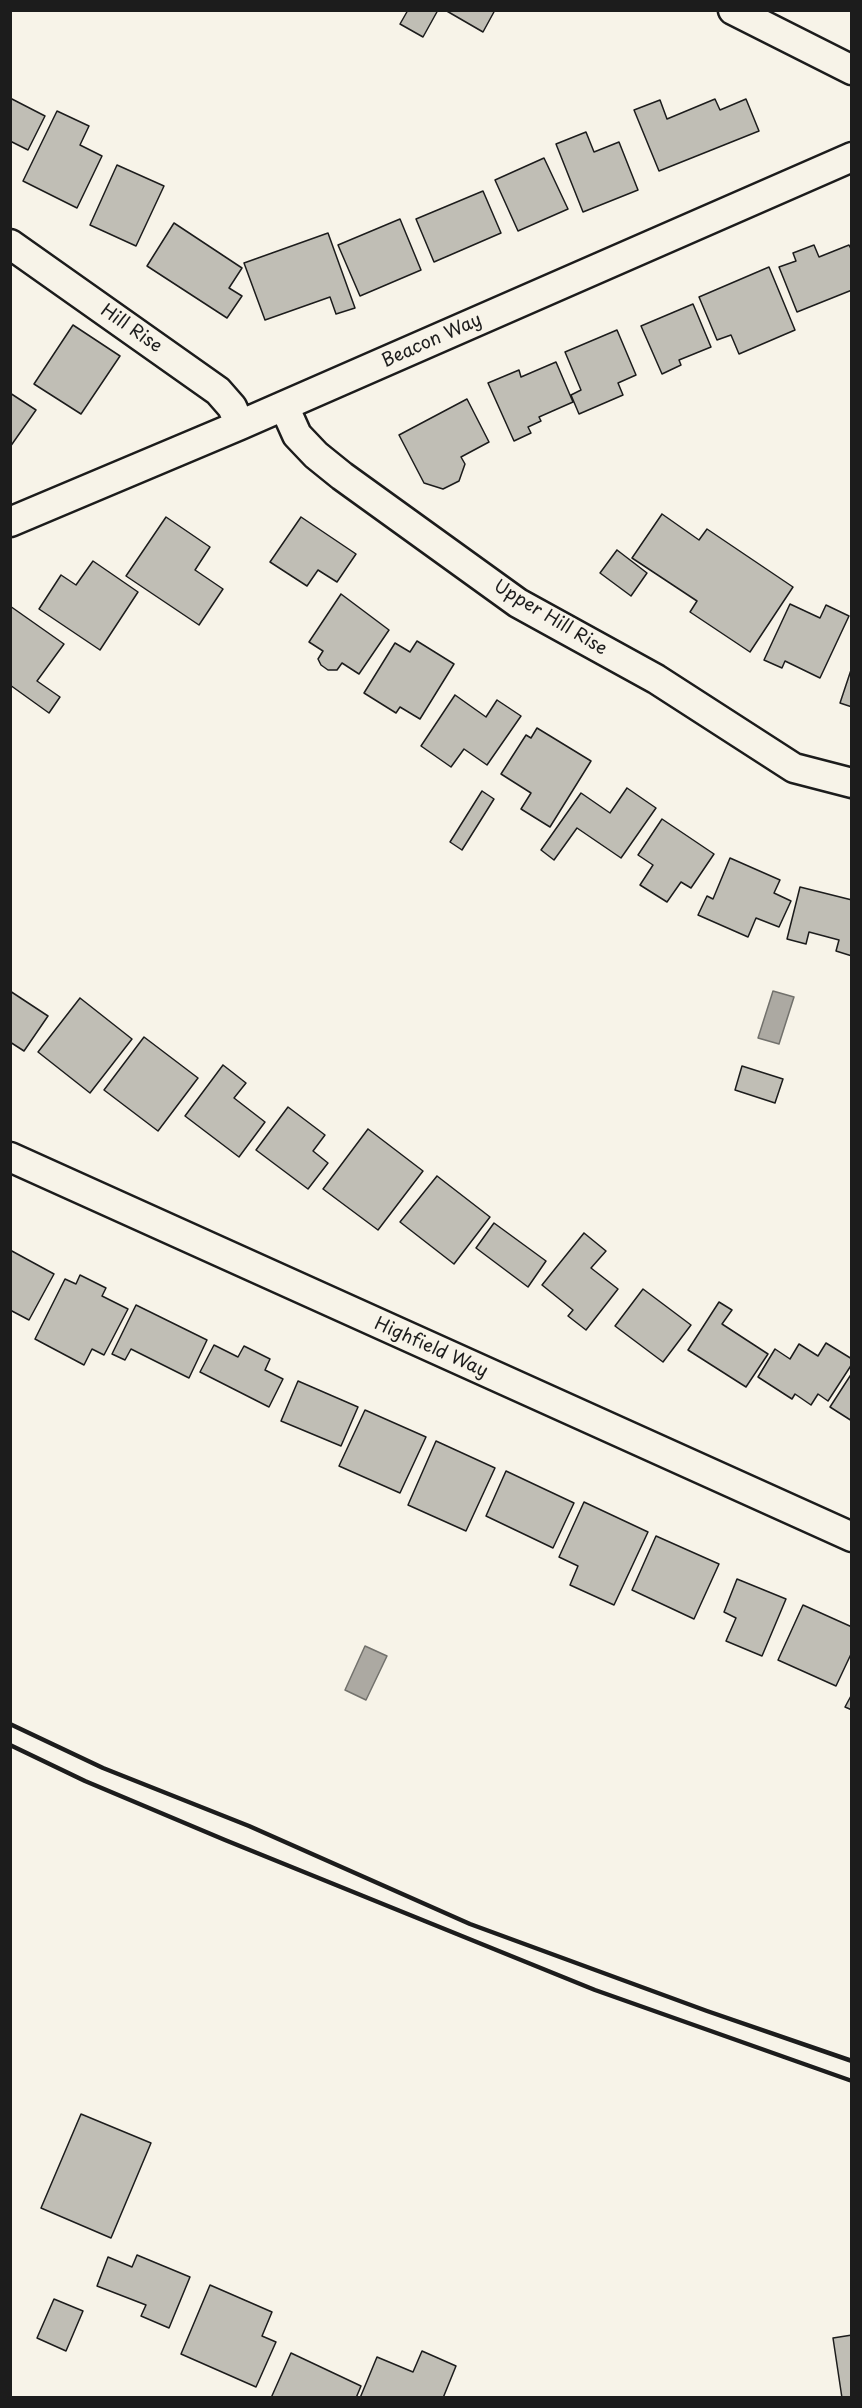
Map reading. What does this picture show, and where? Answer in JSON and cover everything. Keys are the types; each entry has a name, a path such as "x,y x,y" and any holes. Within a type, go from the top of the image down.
{"street":[{"path":"733,10 852,70"},
{"name":"Beacon Way","path":"10,522 284,406 852,157"},
{"name":"Hill Rise","path":"10,244 218,391 232,406 240,425"},
{"name":"Upper Hill Rise","path":"284,406 297,435 316,455 518,603 656,679 794,768 852,783"},
{"name":"Highfield Way","path":"10,1157 852,1537"}],"shaded area":[{"path":"773,991 794,997 779,1044 758,1038"},
{"path":"365,1646 387,1656 366,1700 345,1690"}],"building":[{"path":"408,10 438,10 423,37 400,24"},
{"path":"445,10 495,10 483,32"},
{"path":"10,98 45,116 28,150 10,141"},
{"path":"715,99 720,110 746,99 759,131 659,171 634,110 660,100 667,119"},
{"path":"57,111 89,126 80,145 102,156 77,208 23,181"},
{"path":"586,132 594,152 619,142 638,190 583,212 556,144"},
{"path":"544,158 568,209 518,231 495,180"},
{"path":"117,165 164,186 136,246 90,225"},
{"path":"483,191 501,233 434,262 416,219"},
{"path":"400,219 421,270 360,296 338,245"},
{"path":"174,223 242,268 229,288 242,296 227,318 147,266"},
{"path":"328,233 355,308 336,314 330,297 265,320 244,263"},
{"path":"814,245 819,257 849,245 852,251 852,290 797,312 779,267 796,261 793,253"},
{"path":"769,267 795,330 739,354 731,335 717,340 699,297"},
{"path":"693,304 711,347 679,360 681,365 662,374 641,326"},
{"path":"73,325 120,356 81,414 34,384"},
{"path":"617,330 636,375 618,383 623,395 579,414 571,395 581,390 565,352"},
{"path":"556,362 573,402 539,417 541,421 528,427 531,433 514,441 488,383 519,370 521,377"},
{"path":"10,393 36,410 10,447"},
{"path":"467,399 489,442 461,457 465,464 459,481 443,489 424,483 399,435"},
{"path":"662,514 699,540 707,529 793,587 750,652 690,612 697,601 632,558"},
{"path":"166,517 210,547 195,570 223,589 199,625 126,576"},
{"path":"301,517 356,554 337,582 318,570 307,586 270,562"},
{"path":"617,550 647,573 631,596 600,573"},
{"path":"93,561 138,592 100,650 39,609 61,575 76,585"},
{"path":"341,594 389,630 359,674 342,663 337,670 328,670 321,665 318,659 323,651 309,642"},
{"path":"790,604 820,618 826,605 849,616 820,678 785,661 782,668 764,660"},
{"path":"10,606 64,644 37,681 60,697 49,713 10,685"},
{"path":"417,641 454,664 420,719 400,707 396,713 364,693 395,643 410,652"},
{"path":"852,667 852,707 840,703"},
{"path":"455,695 486,717 497,700 521,716 487,765 464,749 451,767 421,746"},
{"path":"537,728 591,761 550,827 521,809 531,793 501,774 526,735 531,738"},
{"path":"627,788 656,808 621,858 577,828 554,860 541,850 581,793 610,813"},
{"path":"482,791 494,799 462,850 450,842"},
{"path":"662,819 714,854 691,888 681,882 667,902 640,885 653,865 638,855"},
{"path":"730,858 780,880 774,893 791,901 779,927 756,918 748,937 698,915 707,896 713,899"},
{"path":"800,887 852,900 852,956 836,951 839,940 809,932 806,944 787,939"},
{"path":"10,991 48,1016 24,1051 10,1042"},
{"path":"80,998 132,1039 90,1093 38,1052"},
{"path":"144,1037 198,1078 158,1131 104,1090"},
{"path":"223,1065 246,1083 234,1098 265,1122 239,1157 185,1116"},
{"path":"742,1066 783,1079 775,1103 735,1090"},
{"path":"288,1107 325,1135 313,1151 328,1163 308,1189 256,1150"},
{"path":"368,1129 423,1171 378,1230 323,1189"},
{"path":"437,1176 490,1217 454,1264 400,1222"},
{"path":"494,1223 546,1261 528,1287 476,1248"},
{"path":"584,1233 606,1251 591,1268 618,1289 586,1330 568,1316 573,1310 542,1285"},
{"path":"10,1250 54,1274 29,1320 10,1310"},
{"path":"80,1275 106,1288 102,1296 128,1309 104,1355 92,1349 84,1365 35,1339 65,1279 76,1284"},
{"path":"643,1289 691,1325 663,1362 615,1326"},
{"path":"719,1302 732,1310 722,1324 768,1354 746,1387 688,1350"},
{"path":"136,1305 207,1340 189,1378 131,1349 125,1360 112,1354"},
{"path":"826,1343 852,1359 852,1364 828,1401 818,1394 811,1405 795,1394 792,1399 758,1377 775,1349 790,1359 799,1344 818,1356"},
{"path":"214,1345 238,1357 244,1346 270,1359 265,1370 283,1379 269,1407 200,1372"},
{"path":"852,1373 852,1421 830,1407"},
{"path":"298,1381 358,1407 341,1446 281,1421"},
{"path":"365,1410 426,1437 400,1493 339,1466"},
{"path":"436,1441 495,1468 466,1531 408,1505"},
{"path":"506,1471 574,1503 553,1548 486,1516"},
{"path":"584,1502 648,1532 614,1605 570,1585 578,1566 559,1557"},
{"path":"656,1536 719,1564 694,1619 632,1590"},
{"path":"737,1579 786,1599 762,1656 726,1641 736,1618 724,1612"},
{"path":"803,1605 852,1627 852,1652 836,1686 778,1660"},
{"path":"852,1694 852,1710 845,1707"},
{"path":"81,2114 151,2143 111,2238 41,2208"},
{"path":"137,2255 190,2277 169,2328 141,2316 146,2305 97,2286 108,2257 132,2267"},
{"path":"210,2285 272,2312 262,2336 276,2342 256,2387 181,2354"},
{"path":"54,2299 83,2311 66,2351 37,2338"},
{"path":"852,2335 852,2398 842,2398 833,2338"},
{"path":"422,2351 456,2366 443,2398 360,2398 377,2357 413,2372"},
{"path":"291,2353 361,2386 356,2398 271,2398"}],"railway":[{"path":"10,1724 103,1768 249,1826 470,1924 707,2011 852,2061"},
{"path":"10,1745 85,1781 225,1840 595,1990 852,2081"}]}
